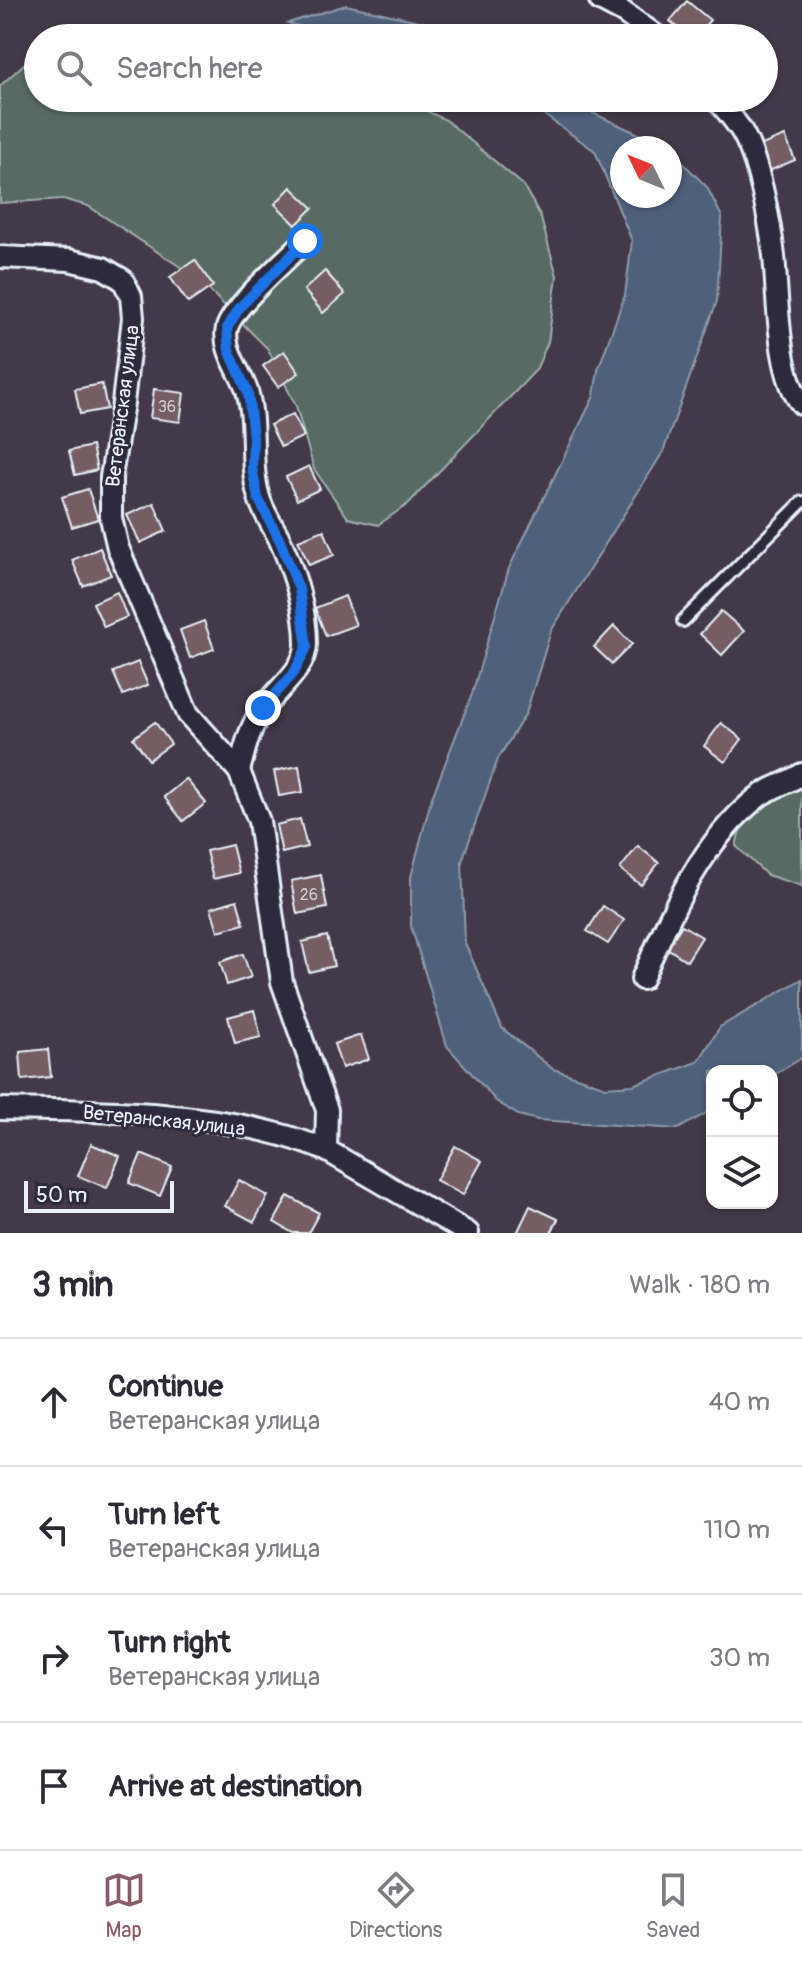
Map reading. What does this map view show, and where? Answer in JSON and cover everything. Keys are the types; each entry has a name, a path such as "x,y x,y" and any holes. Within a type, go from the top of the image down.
{"street":[{"path":"600,0 640,24"},
{"path":"727,112 741,129 757,172 773,251 784,365 802,404"},
{"path":"239,771 248,735 263,708 294,673 307,647 299,589 258,498 252,468 253,437 248,393 229,350 227,328 240,307 305,241"},
{"name":"Ветеранская улица","path":"0,257 69,260 103,268 123,280 131,296 133,318 111,477 111,518 118,548 188,714 239,771 259,821 282,982 327,1110 326,1150"},
{"path":"642,979 670,915 700,862 729,822 761,794 802,774"},
{"name":"Ветеранская улица","path":"0,1109 112,1111 208,1121 278,1134 326,1150 468,1233"}],"lane":[{"path":"683,621 802,502"}],"green space":[{"path":"24,64 24,112 429,112 446,120 523,185 540,215 557,276 548,342 536,370 408,504 378,525 348,518 314,469 296,406 268,349 197,278 88,206 63,199 0,203 0,86"},
{"path":"802,789 802,886 767,875 736,846 741,826 784,791"}],"water":[{"path":"346,5 428,24 291,24 288,23"},
{"path":"540,112 591,112 643,136 610,136 610,187 595,151"},
{"path":"682,162 707,187 722,217 717,301 663,452 551,631 526,713 498,759 462,861 465,943 502,1028 553,1069 606,1087 633,1085 698,1062 720,1027 802,979 802,1058 778,1072 778,1065 706,1065 706,1113 678,1129 538,1120 518,1115 496,1101 447,1046 411,926 411,877 431,800 472,694 509,568 594,396 598,370 625,295 632,241 618,208 682,208"}],"building":[{"path":"687,1 710,20 706,24 674,24 670,21"},
{"path":"785,136 795,160 769,171 759,146"},
{"path":"291,187 313,208 296,225 275,204"},
{"path":"195,260 213,286 188,303 170,277"},
{"path":"325,271 345,294 323,313 304,290"},
{"path":"284,351 299,373 278,387 263,366"},
{"path":"102,384 107,409 80,414 75,389"},
{"path":"154,389 184,393 180,422 150,418"},
{"path":"293,414 304,436 281,447 270,425"},
{"path":"92,446 97,470 75,475 69,451"},
{"path":"309,466 320,489 297,500 286,477"},
{"path":"88,489 98,519 72,527 62,497"},
{"path":"154,503 166,531 140,543 127,515"},
{"path":"324,530 334,555 309,565 298,540"},
{"path":"100,548 111,575 83,586 72,560"},
{"path":"117,592 127,617 104,627 93,603"},
{"path":"345,596 356,625 326,636 315,608"},
{"path":"721,611 744,631 722,655 700,634"},
{"path":"204,621 214,649 190,658 180,630"},
{"path":"614,626 632,644 612,664 594,647"},
{"path":"138,662 148,685 123,695 113,672"},
{"path":"155,722 171,744 149,760 133,738"},
{"path":"721,723 742,739 725,762 704,746"},
{"path":"299,766 303,792 279,796 274,771"},
{"path":"186,779 206,803 183,821 164,797"},
{"path":"300,819 307,847 282,853 276,825"},
{"path":"232,845 239,873 213,879 206,851"},
{"path":"638,846 659,863 641,885 620,869"},
{"path":"321,875 327,908 297,914 291,881"},
{"path":"237,900 244,924 218,931 211,908"},
{"path":"603,906 624,920 608,944 587,931"},
{"path":"682,925 702,937 687,961 667,948"},
{"path":"327,936 334,966 309,972 302,942"},
{"path":"243,954 251,977 227,985 220,962"},
{"path":"254,1010 261,1037 235,1043 228,1017"},
{"path":"361,1035 369,1059 342,1068 334,1044"},
{"path":"48,1049 51,1077 22,1080 20,1052"},
{"path":"91,1144 120,1156 107,1188 78,1176"},
{"path":"455,1146 482,1161 463,1195 436,1180"},
{"path":"141,1154 172,1167 160,1196 129,1183"},
{"path":"239,1180 268,1196 254,1222 225,1206"},
{"path":"288,1196 319,1213 308,1233 293,1233 274,1222"},
{"path":"530,1206 558,1219 551,1233 517,1233"}],"route":[{"path":"263,708 294,673 307,647 299,589 258,498 252,468 253,437 248,393 229,350 227,328 240,307 305,241"}]}
